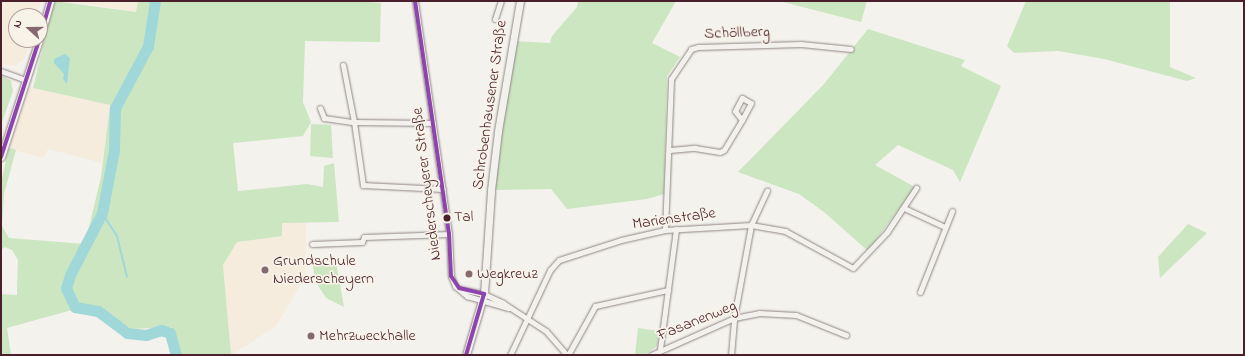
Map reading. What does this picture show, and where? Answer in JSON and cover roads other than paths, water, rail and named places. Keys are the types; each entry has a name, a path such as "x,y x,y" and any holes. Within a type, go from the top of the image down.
{"main road":[{"name":"Schrobenhausener Straße","path":"466,355 483,302 491,190 498,130 505,79 520,1"},
{"path":"1,157 37,48"}],"street":[{"name":"Niederscheyerer Straße","path":"415,1 449,234 451,276 454,284 467,296 483,302 508,308"},
{"path":"495,19 501,1"},
{"name":"Schöllberg","path":"666,230 670,150 671,80 691,49 701,46 811,44 851,49"},
{"path":"343,66 354,122 363,185 443,189"},
{"path":"1,71 26,80"},
{"path":"320,108 324,118 354,122 433,123"},
{"path":"670,150 695,148 720,152 724,150 742,120"},
{"path":"916,188 904,208 945,228"},
{"path":"731,355 734,318 751,225 767,191"},
{"name":"Marienstraße","path":"510,355 550,270 559,260 621,240 666,230 751,225 785,231 853,268 887,232 904,208"},
{"path":"920,292 952,211"},
{"path":"660,349 676,229"},
{"path":"312,244 362,242 364,237 449,234"},
{"path":"460,289 484,294 528,319 550,334 568,355 595,306 668,290"},
{"name":"Fasanenweg","path":"651,355 660,349 734,318 764,313 789,314 846,335"}],"water":[{"path":"65,54 70,58 67,84 63,79 64,74 54,63 54,59"}],"waterway":[{"path":"155,1 148,46 115,108 114,150 102,213 70,275 66,288 75,307 98,311 127,333 146,335 161,330 170,333 176,355"},
{"path":"102,213 117,236 127,277"}],"place":[{"name":"Tal","path":"447,218"},
{"name":"Grundschule Niederscheyern","path":"265,270"},
{"name":"Wegkreuz","path":"469,274"},
{"name":"Mehrzweckhalle","path":"311,336"}]}
